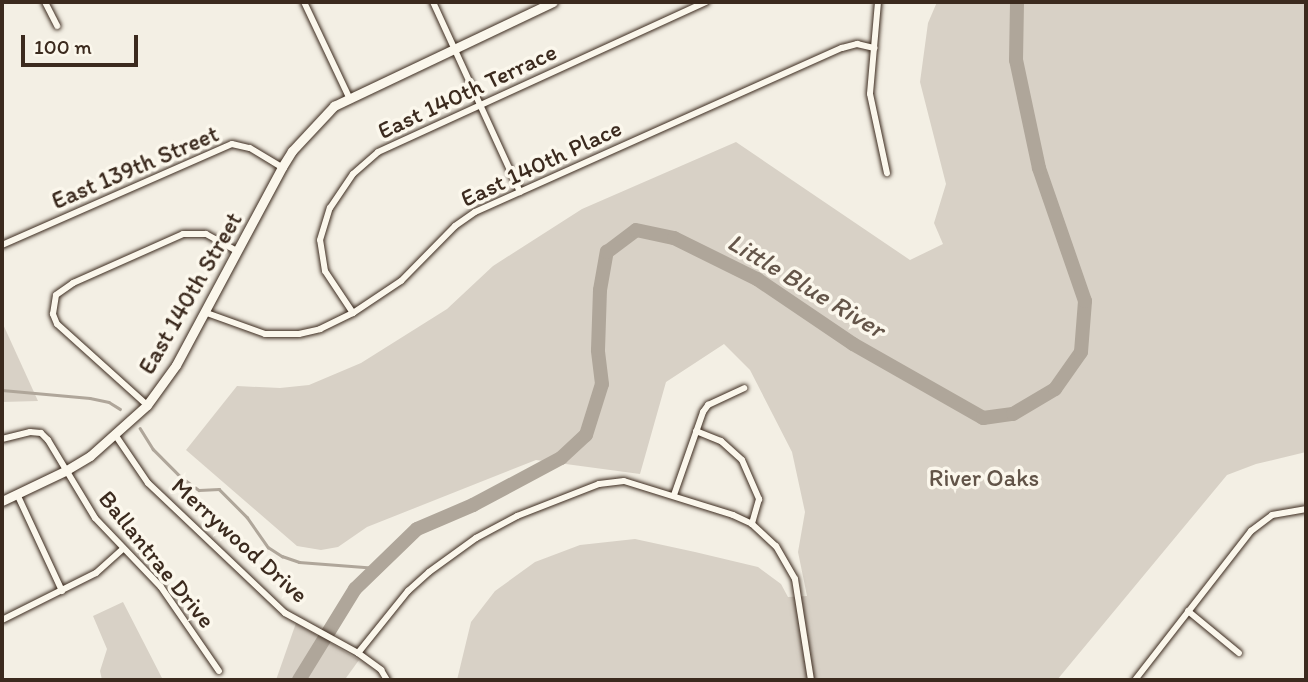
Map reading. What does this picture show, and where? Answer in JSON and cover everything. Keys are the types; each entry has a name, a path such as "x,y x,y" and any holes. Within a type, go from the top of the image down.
{"street":[{"path":"45,2 57,26"},
{"path":"304,2 349,97 553,2"},
{"path":"433,2 520,192"},
{"name":"East 140th Terrace","path":"353,313 325,271 320,254 324,224 338,193 353,174 378,152 706,2"},
{"path":"878,2 870,94 887,173"},
{"name":"East 140th Place","path":"204,312 248,330 282,335 320,329 353,313 401,281 464,218 842,48 857,44 875,48"},
{"name":"East 140th Street","path":"2,501 65,471 116,436 146,405 176,365 282,167 318,121 349,97"},
{"name":"East 139th Street","path":"2,245 232,144 250,148 282,167"},
{"path":"146,405 57,324 54,314 56,295 73,283 183,234 206,234 237,251"},
{"path":"674,495 708,405 744,388"},
{"path":"696,431 721,441 742,460 759,499 752,524"},
{"name":"Ballantrae Drive","path":"2,439 30,432 41,433 48,440 95,518 161,587 219,671"},
{"name":"Merrywood Drive","path":"116,436 128,458 148,483 285,613 308,623 358,653 381,670 387,680"},
{"path":"358,653 384,617 429,572 477,538 517,516 599,484 624,481 674,495 752,524 776,546 795,579 811,680"},
{"path":"17,494 62,592"},
{"path":"1135,680 1261,522 1285,511 1306,509"},
{"path":"2,620 96,573 123,549"},
{"path":"1188,611 1239,653"}],"green space":[{"name":"River Oaks","path":"937,2 1306,2 1306,452 1256,464 1227,475 1057,680 457,680 471,622 495,591 535,562 580,545 635,539 695,552 758,567 781,584 788,597 807,596 798,552 805,512 792,452 750,370 724,344 666,382 640,474 536,460 367,527 338,547 321,550 297,546 186,450 237,386 280,388 309,385 361,363 447,309 493,266 582,209 736,142 910,260 943,244 934,223 946,184 920,82 928,23"},
{"path":"2,322 38,401 2,402"},
{"path":"123,602 163,680 102,680 100,671 107,649 93,616"},
{"path":"296,623 359,660 346,678 276,680"}],"waterway":[{"name":"Little Blue River","path":"299,680 355,589 417,529 473,505 561,458 586,435 602,384 598,350 600,290 607,252 636,230 674,238 757,279 853,344 983,418 1013,414 1055,389 1081,352 1085,301 1039,168 1016,60 1017,2"},
{"path":"2,390 90,398 109,402 120,409"},
{"path":"140,428 153,449 181,477 199,490 219,489 247,517 268,547 282,556 299,562 377,568"}]}
